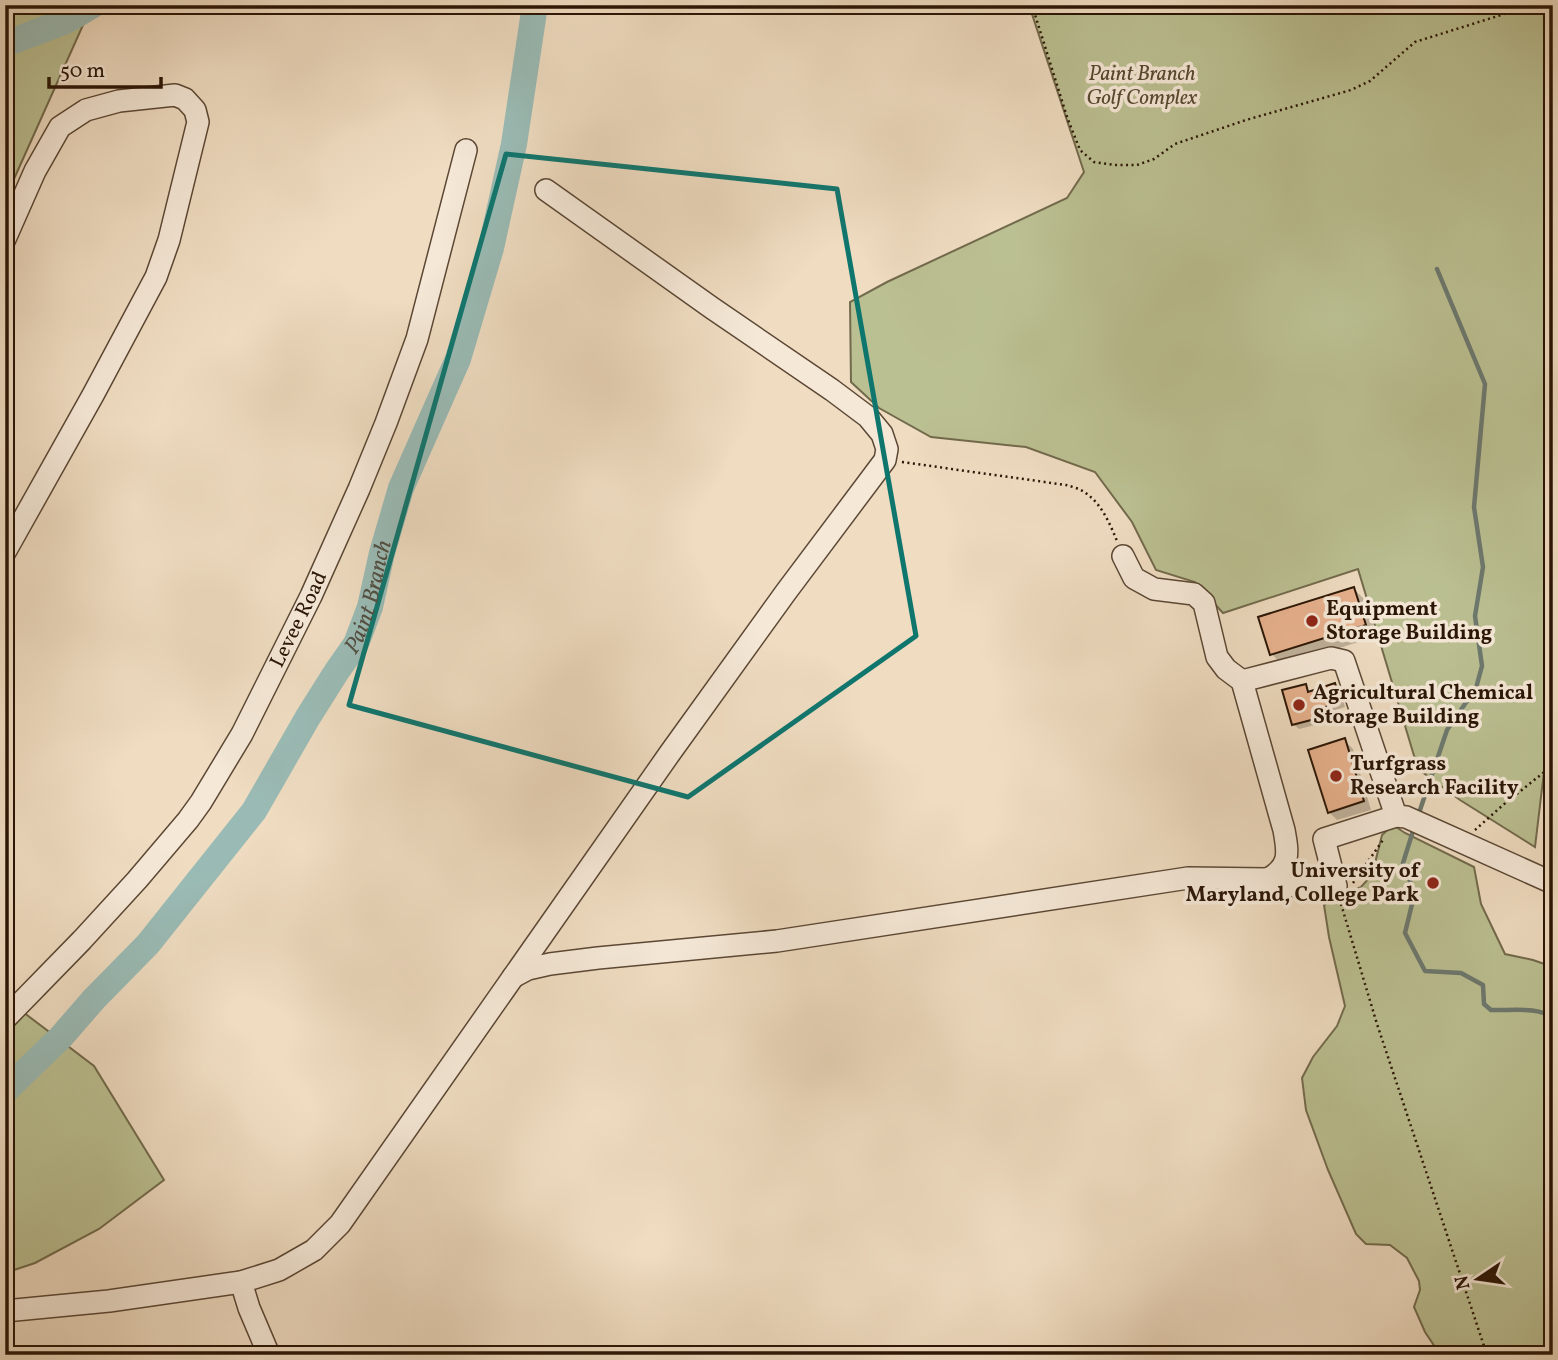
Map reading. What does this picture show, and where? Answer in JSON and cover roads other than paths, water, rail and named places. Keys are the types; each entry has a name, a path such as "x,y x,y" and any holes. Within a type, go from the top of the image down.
{"lane":[{"path":"5,239 35,171 60,127 86,110 119,101 175,95 185,99 195,110 198,122 169,240 156,277 5,552"},
{"name":"Levee Road","path":"5,1018 82,940 188,820 242,734 333,547 390,413 416,339 466,150"},
{"path":"5,1311 109,1301 241,1282 279,1270 314,1250 340,1224 677,742 885,460 887,449 882,434 868,417 546,190"},
{"path":"1123,556 1134,578 1154,589 1194,594 1204,603 1217,657 1241,681 1288,850 1285,865 1268,879"},
{"path":"1241,681 1331,658 1343,661 1396,816"},
{"path":"512,978 528,969 550,964 778,941 1188,878 1268,879 1287,885 1331,890 1336,886 1324,839 1396,816 1406,817 1553,883"},
{"path":"241,1282 269,1355"}],"waterway":[{"path":"5,44 66,21 93,5"},
{"name":"Paint Branch","path":"5,1091 61,1037 148,944 254,811 308,717 356,644 370,607 401,488 458,359 491,248 514,144 535,5"},
{"path":"1419,813 1447,730 1476,688 1482,666 1475,616 1483,567 1474,507 1485,384 1437,269"},
{"path":"1413,831 1403,863 1411,884 1413,900 1405,933 1425,971 1461,973 1483,985 1484,1004 1491,1010 1532,1010 1553,1018"}],"place":[{"name":"Equipment Storage Building","path":"1312,621"},
{"name":"Agricultural Chemical Storage Building","path":"1299,705"},
{"name":"Turfgrass Research Facility","path":"1336,776"},
{"name":"University of Maryland, College Park","path":"1433,883"}],"park label":[{"name":"Paint Branch Golf Complex","path":"1142,86"}]}
